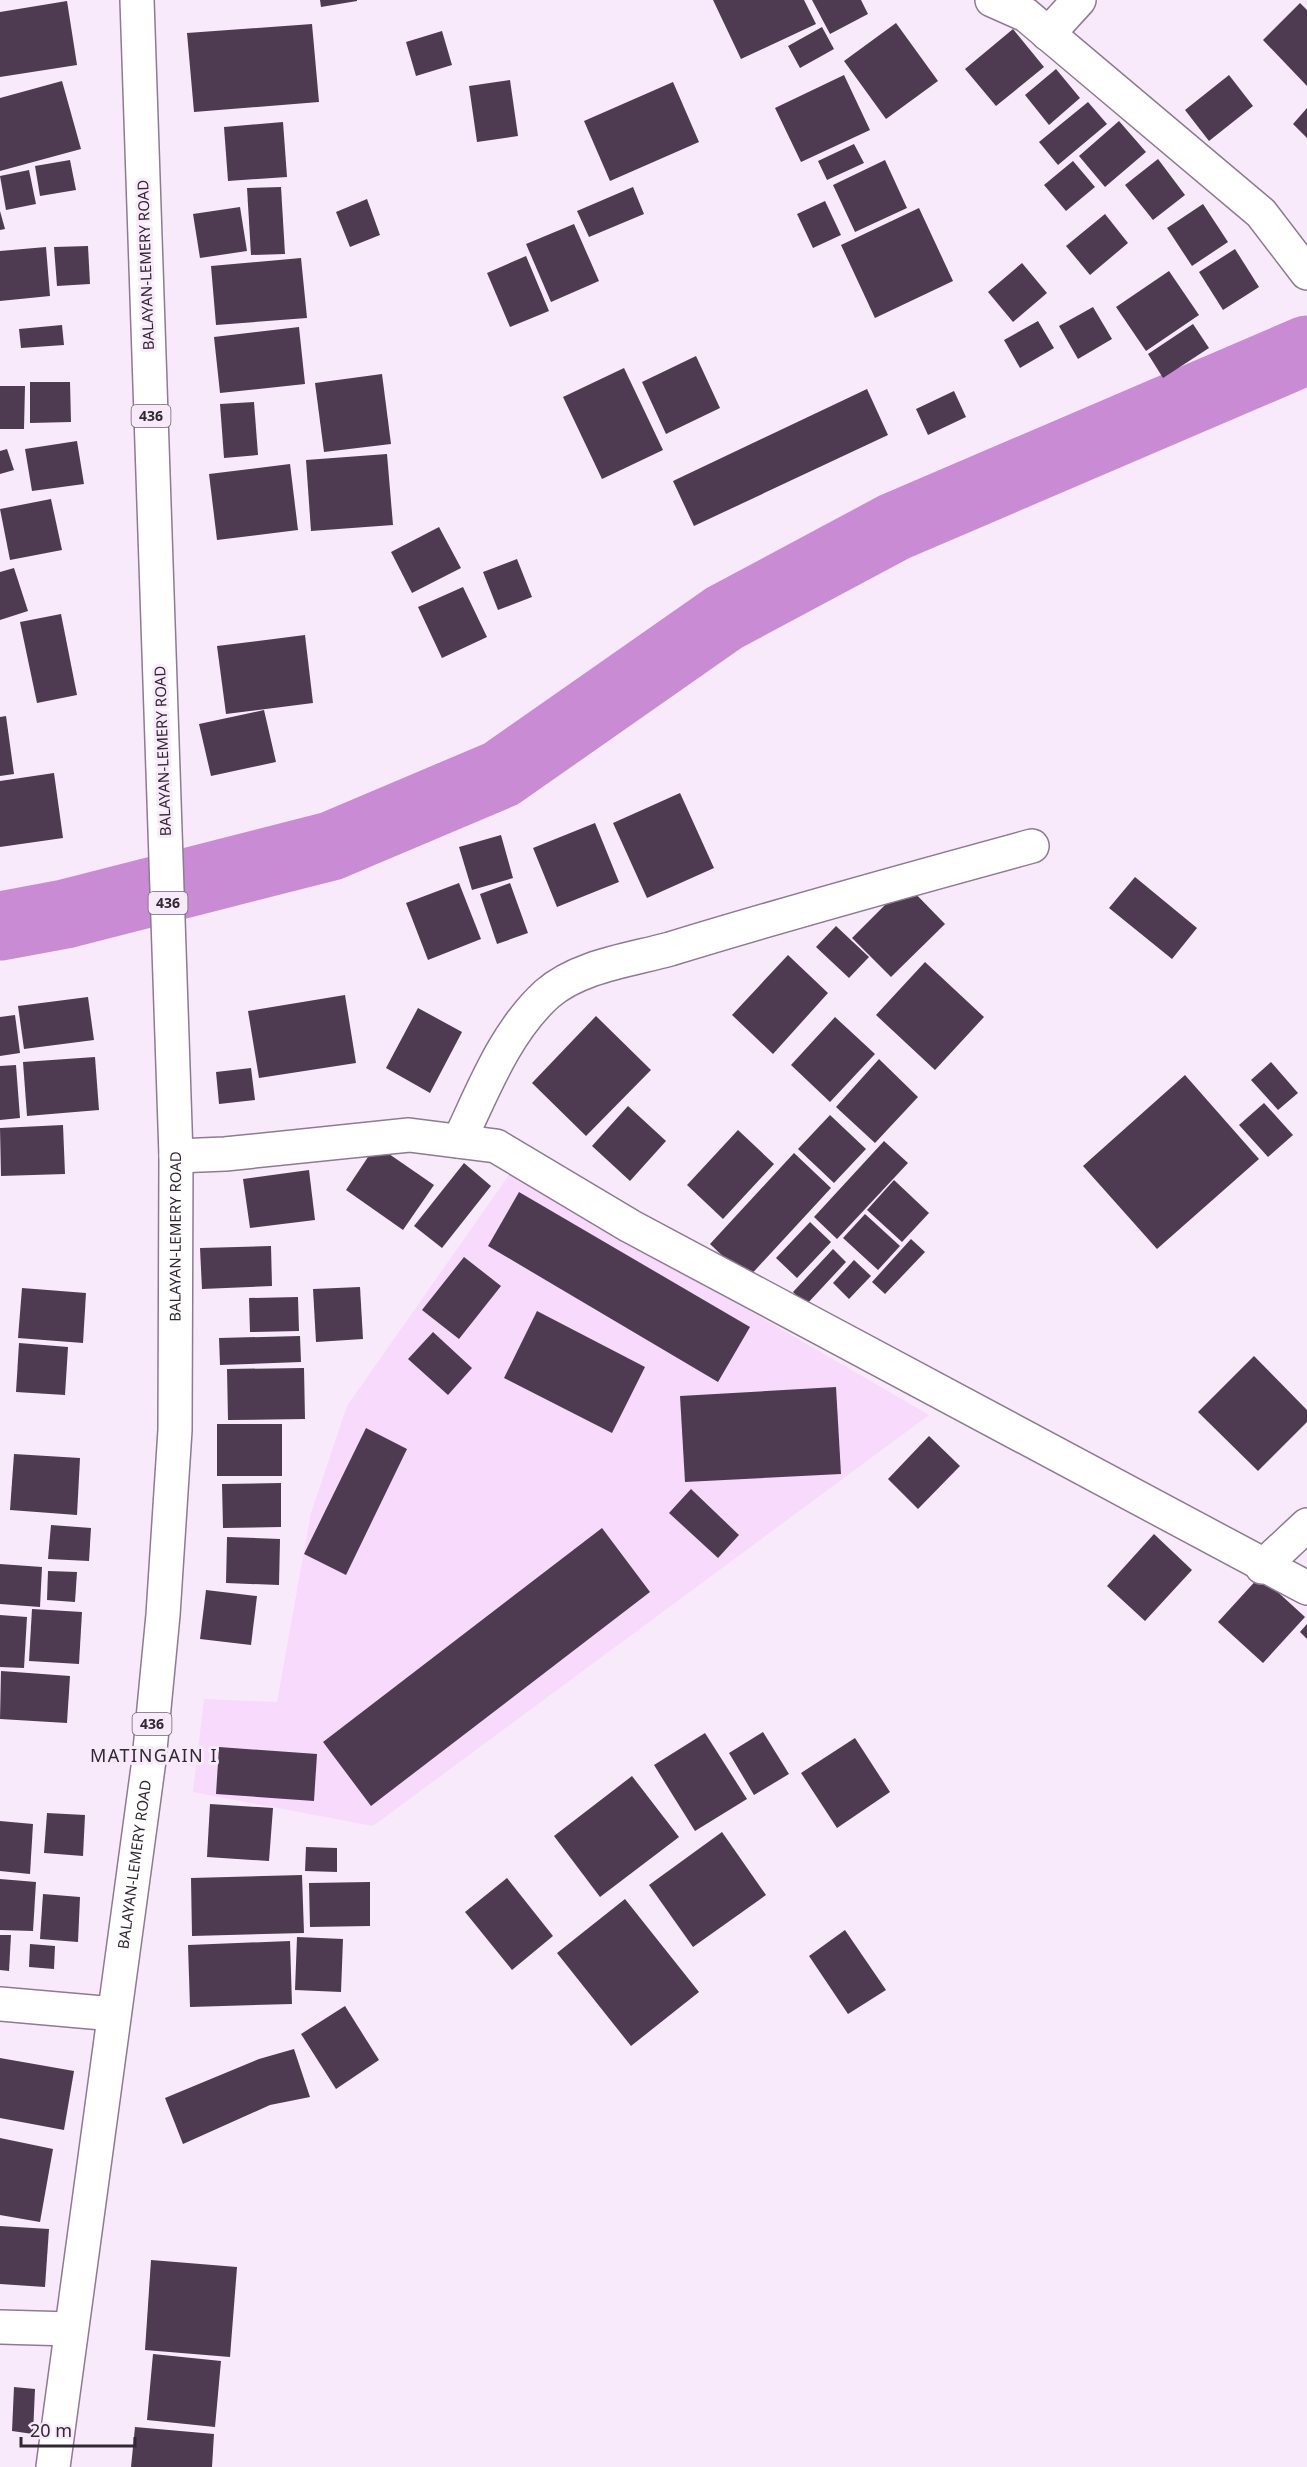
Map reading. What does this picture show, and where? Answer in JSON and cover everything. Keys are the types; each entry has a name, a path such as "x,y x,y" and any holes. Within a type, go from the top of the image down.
{"street":[{"name":"BALAYAN-LEMERY ROAD","path":"53,2467 149,1760 163,1615 175,1430 176,1156 137,0"},
{"path":"992,0 1026,15 1261,213 1307,273"},
{"path":"1048,34 1079,0"},
{"path":"459,1141 491,1073 526,1016 549,993 579,975 764,920 1032,846"},
{"path":"176,1156 225,1154 409,1135 496,1146 630,1226 1032,1442 1180,1518 1262,1567 1307,1588"},
{"path":"1262,1567 1307,1525"},
{"path":"0,2004 114,2014"},
{"path":"0,2327 71,2330"}],"shaded area":[{"path":"511,1172 929,1415 373,1826 193,1792 204,1699 277,1702 311,1513 347,1406"}],"building":[{"path":"320,0 357,0 357,1 321,7"},
{"path":"713,0 804,0 816,24 741,59"},
{"path":"812,0 861,0 868,14 830,34"},
{"path":"67,1 77,65 0,77 0,12"},
{"path":"1300,3 1307,10 1307,86 1263,40"},
{"path":"896,23 938,81 886,119 844,61"},
{"path":"312,24 319,102 194,112 187,33"},
{"path":"822,27 834,49 800,68 788,46"},
{"path":"1013,29 1044,67 996,106 965,69"},
{"path":"442,31 452,65 416,76 406,42"},
{"path":"1056,69 1080,98 1049,125 1025,95"},
{"path":"844,75 870,130 801,162 775,108"},
{"path":"1229,75 1253,106 1209,141 1185,110"},
{"path":"510,80 518,136 477,142 469,86"},
{"path":"62,81 81,149 0,171 0,98"},
{"path":"673,82 699,142 610,181 584,121"},
{"path":"1088,102 1107,124 1058,165 1039,142"},
{"path":"1307,108 1307,138 1293,124"},
{"path":"1119,121 1146,152 1105,187 1079,156"},
{"path":"283,122 287,177 228,181 224,127"},
{"path":"854,144 864,163 827,180 818,161"},
{"path":"1158,159 1185,195 1153,220 1125,185"},
{"path":"70,160 76,190 40,196 35,166"},
{"path":"885,160 907,208 855,232 833,185"},
{"path":"1073,161 1095,187 1066,211 1044,185"},
{"path":"29,170 36,204 6,210 0,176"},
{"path":"281,187 285,254 251,255 247,188"},
{"path":"633,187 644,214 589,237 577,211"},
{"path":"367,199 380,235 350,247 336,212"},
{"path":"825,201 841,235 813,248 797,214"},
{"path":"1203,204 1228,242 1192,266 1167,228"},
{"path":"240,207 247,251 200,258 193,214"},
{"path":"919,208 953,281 875,318 841,245"},
{"path":"0,211 5,229 0,230"},
{"path":"1105,214 1128,243 1090,275 1066,246"},
{"path":"574,224 599,281 551,302 526,244"},
{"path":"88,246 90,284 57,286 54,247"},
{"path":"46,247 50,296 0,301 0,251"},
{"path":"1235,249 1259,287 1223,310 1199,272"},
{"path":"526,256 549,311 510,327 487,273"},
{"path":"301,258 307,318 216,325 211,266"},
{"path":"1022,263 1047,293 1013,322 988,292"},
{"path":"1169,271 1199,315 1146,351 1116,307"},
{"path":"1093,307 1112,339 1078,359 1059,326"},
{"path":"1038,321 1054,348 1020,368 1004,340"},
{"path":"1193,324 1209,348 1163,378 1148,354"},
{"path":"62,325 64,345 21,348 19,329"},
{"path":"299,327 305,384 220,393 214,337"},
{"path":"696,356 720,408 666,434 642,382"},
{"path":"624,368 663,450 602,479 563,397"},
{"path":"382,374 391,444 324,452 315,383"},
{"path":"30,382 70,382 71,422 30,423"},
{"path":"0,386 25,386 24,429 0,429"},
{"path":"867,389 888,435 694,526 673,481"},
{"path":"954,391 966,417 928,435 916,409"},
{"path":"254,402 258,455 224,458 220,404"},
{"path":"77,441 84,484 32,491 25,449"},
{"path":"7,449 14,470 0,474 0,451"},
{"path":"387,454 393,525 311,531 306,460"},
{"path":"290,464 298,530 217,540 209,474"},
{"path":"51,499 62,550 10,560 0,509"},
{"path":"439,527 461,568 412,593 391,552"},
{"path":"517,559 532,597 498,610 483,572"},
{"path":"14,568 28,611 0,620 0,572"},
{"path":"463,587 487,637 442,658 418,607"},
{"path":"61,614 77,695 37,703 20,622"},
{"path":"305,635 313,703 226,714 217,646"},
{"path":"264,710 276,762 211,776 199,724"},
{"path":"6,716 14,774 0,776 0,717"},
{"path":"54,773 63,838 0,847 0,781"},
{"path":"680,793 714,868 647,898 613,823"},
{"path":"595,823 619,882 557,907 533,848"},
{"path":"501,835 513,878 472,890 459,847"},
{"path":"1135,877 1197,928 1172,959 1109,908"},
{"path":"459,883 481,939 428,960 406,903"},
{"path":"510,883 528,933 497,944 480,894"},
{"path":"906,884 945,924 891,977 852,938"},
{"path":"836,926 869,957 849,978 816,947"},
{"path":"788,955 828,993 773,1054 732,1015"},
{"path":"925,962 984,1017 935,1070 876,1015"},
{"path":"345,995 356,1063 259,1078 248,1011"},
{"path":"88,997 94,1040 24,1049 18,1006"},
{"path":"418,1008 462,1032 430,1093 386,1068"},
{"path":"15,1015 20,1053 0,1056 0,1017"},
{"path":"596,1016 651,1070 586,1136 532,1083"},
{"path":"835,1017 875,1054 830,1102 791,1065"},
{"path":"95,1057 99,1110 27,1116 23,1062"},
{"path":"879,1059 918,1097 875,1143 836,1107"},
{"path":"1271,1062 1298,1093 1278,1110 1251,1080"},
{"path":"16,1065 20,1118 0,1120 0,1066"},
{"path":"251,1068 255,1100 219,1104 216,1072"},
{"path":"1185,1075 1259,1159 1157,1249 1083,1166"},
{"path":"1264,1103 1293,1135 1268,1157 1239,1125"},
{"path":"628,1106 666,1141 630,1181 592,1146"},
{"path":"830,1115 866,1149 834,1183 798,1149"},
{"path":"63,1125 65,1174 1,1176 0,1128"},
{"path":"738,1130 774,1164 723,1219 687,1185"},
{"path":"884,1141 908,1163 837,1239 814,1217"},
{"path":"376,1145 434,1185 403,1230 346,1190"},
{"path":"794,1153 831,1188 747,1279 710,1244"},
{"path":"464,1163 491,1186 442,1248 414,1226"},
{"path":"309,1170 315,1220 250,1228 243,1179"},
{"path":"894,1180 929,1213 902,1242 867,1210"},
{"path":"519,1192 750,1327 718,1382 488,1246"},
{"path":"865,1214 900,1246 878,1270 843,1238"},
{"path":"810,1222 831,1242 797,1278 776,1258"},
{"path":"911,1239 925,1252 885,1294 872,1282"},
{"path":"271,1246 272,1286 202,1289 200,1248"},
{"path":"833,1249 846,1262 806,1305 793,1292"},
{"path":"464,1257 501,1286 459,1339 422,1310"},
{"path":"854,1260 871,1276 849,1299 833,1283"},
{"path":"360,1287 363,1339 316,1342 313,1289"},
{"path":"22,1288 86,1293 83,1343 18,1338"},
{"path":"298,1297 299,1331 250,1332 249,1298"},
{"path":"537,1311 645,1367 612,1433 504,1378"},
{"path":"433,1332 472,1368 448,1395 408,1359"},
{"path":"300,1336 301,1362 220,1365 219,1338"},
{"path":"19,1343 68,1347 65,1395 16,1392"},
{"path":"1254,1356 1307,1410 1307,1422 1258,1471 1198,1412"},
{"path":"304,1368 305,1419 228,1420 227,1369"},
{"path":"836,1387 841,1474 685,1482 680,1396"},
{"path":"217,1424 282,1424 282,1476 217,1476"},
{"path":"366,1428 407,1449 346,1575 304,1554"},
{"path":"929,1436 960,1466 918,1509 888,1479"},
{"path":"14,1454 80,1458 77,1515 10,1510"},
{"path":"281,1483 281,1527 223,1528 222,1484"},
{"path":"691,1489 739,1535 718,1558 669,1513"},
{"path":"51,1525 91,1528 89,1561 48,1559"},
{"path":"602,1528 650,1592 371,1806 323,1742"},
{"path":"1154,1534 1192,1570 1145,1621 1107,1586"},
{"path":"227,1537 280,1539 279,1585 226,1583"},
{"path":"0,1564 42,1567 40,1607 0,1604"},
{"path":"48,1571 77,1572 75,1602 47,1600"},
{"path":"1260,1576 1305,1617 1263,1663 1218,1622"},
{"path":"206,1590 257,1596 251,1645 200,1639"},
{"path":"32,1609 82,1612 79,1664 29,1661"},
{"path":"0,1615 27,1617 24,1668 0,1667"},
{"path":"1307,1624 1307,1639 1300,1632"},
{"path":"1,1671 70,1676 67,1723 0,1719"},
{"path":"763,1732 789,1774 754,1795 729,1753"},
{"path":"705,1733 747,1799 695,1831 654,1765"},
{"path":"855,1738 890,1792 837,1828 801,1773"},
{"path":"219,1747 317,1754 314,1801 216,1794"},
{"path":"632,1776 679,1837 600,1897 554,1836"},
{"path":"210,1804 273,1808 269,1861 207,1857"},
{"path":"47,1813 85,1815 83,1856 44,1853"},
{"path":"0,1821 33,1824 30,1874 0,1871"},
{"path":"722,1832 766,1895 693,1947 649,1885"},
{"path":"306,1847 337,1848 337,1872 305,1871"},
{"path":"302,1875 304,1933 192,1936 191,1878"},
{"path":"507,1878 553,1936 512,1970 465,1912"},
{"path":"0,1879 36,1882 33,1931 0,1930"},
{"path":"370,1882 370,1926 310,1927 309,1883"},
{"path":"43,1894 80,1897 78,1942 40,1939"},
{"path":"625,1899 699,1992 631,2046 557,1953"},
{"path":"845,1930 886,1990 848,2014 809,1956"},
{"path":"0,1935 11,1935 9,1971 0,1970"},
{"path":"297,1937 343,1939 341,1992 295,1990"},
{"path":"290,1941 292,2004 190,2007 188,1945"},
{"path":"30,1944 55,1946 54,1969 29,1967"},
{"path":"345,2006 379,2060 336,2089 301,2034"},
{"path":"294,2049 310,2097 270,2105 183,2144 165,2098 259,2059"},
{"path":"0,2058 74,2071 64,2130 0,2118"},
{"path":"0,2138 53,2149 40,2222 0,2215"},
{"path":"0,2226 49,2229 45,2287 0,2284"},
{"path":"151,2260 237,2267 230,2357 145,2350"},
{"path":"153,2354 221,2361 215,2427 147,2420"},
{"path":"14,2387 35,2389 33,2434 12,2431"},
{"path":"135,2427 214,2434 212,2467 131,2467"}],"waterway":[{"path":"0,926 65,914 331,846 501,774 724,618 894,527 1307,350"}],"district":[{"name":"MATINGAIN I","path":"154,1756"}]}
